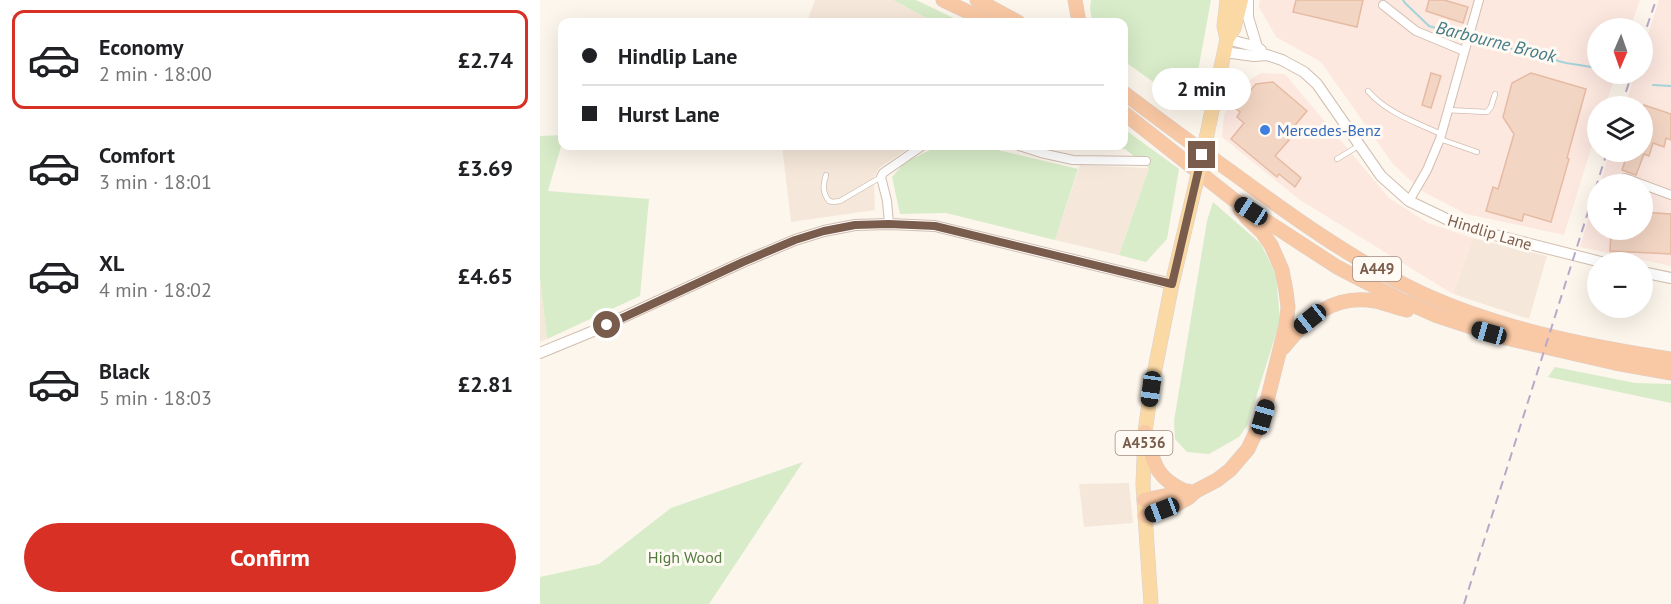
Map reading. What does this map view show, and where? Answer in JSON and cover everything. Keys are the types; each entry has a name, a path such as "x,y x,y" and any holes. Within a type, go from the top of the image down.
{"highway":[{"path":"943,0 981,18"},
{"path":"977,0 1011,18"},
{"path":"1075,0 1078,18"},
{"name":"A449","path":"1128,96 1289,214 1364,262 1418,291 1474,314 1553,337 1671,359"},
{"name":"A449","path":"1128,116 1234,200 1337,267 1401,300 1435,315 1503,337 1615,363 1671,373"},
{"path":"1144,500 1191,491 1217,480 1230,470 1248,449 1263,417 1280,352 1288,308 1282,270 1271,245 1234,200"},
{"path":"1280,352 1299,328 1322,309 1347,301 1361,299 1378,301 1401,309 1435,315"},
{"path":"1145,432 1159,472 1170,483 1191,491"},
{"path":"1144,516 1174,506 1188,498 1191,491"}],"main road":[{"name":"A4536","path":"1226,45 1224,26 1227,0"},
{"name":"A4536","path":"1151,604 1144,516 1143,458 1151,389 1172,284 1226,45 1234,28 1241,0"}],"street":[{"path":"1248,0 1248,17 1257,47"},
{"path":"1409,201 1427,170 1440,137 1479,0"},
{"path":"1381,3 1416,31 1464,51"},
{"name":"Hindlip Lane","path":"1226,45 1257,47 1267,55 1297,67 1311,77 1381,176 1409,201 1463,227 1587,258"},
{"name":"Hindlip Lane","path":"1226,45 1254,56 1267,55"},
{"path":"889,224 887,201 881,177 892,165 916,150"},
{"path":"1032,150 1073,160 1146,161"},
{"path":"1653,188 1671,195"},
{"path":"540,353 795,240 855,225 935,226 1172,284"},
{"path":"1653,274 1671,278"}],"lane":[{"path":"1368,91 1387,108 1440,137 1477,152"},
{"path":"1447,110 1487,111 1491,107 1495,94"},
{"path":"1337,159 1360,145"},
{"path":"826,175 824,193 829,201 833,202 840,201 881,177"}],"shaded area":[{"path":"815,0 893,0 927,18 808,18"},
{"path":"1260,0 1640,0 1634,18 1587,18 1587,84 1613,84 1608,96 1587,96 1587,162 1564,235 1466,214 1422,191 1393,164 1321,62 1276,37 1259,7"},
{"path":"1659,0 1671,0 1671,266 1653,262 1653,252 1604,252 1580,247 1587,224 1587,240 1653,240 1653,174 1603,174 1607,162 1653,162 1653,96 1628,96 1632,84 1653,84 1653,19"},
{"path":"1261,73 1285,74 1389,198 1428,223 1473,238 1453,294 1300,200 1222,137 1224,115 1242,85"},
{"path":"782,150 906,150 879,168 874,177 875,210 791,222"},
{"path":"1080,165 1149,168 1119,255 1055,240"},
{"path":"1473,238 1547,256 1529,319 1453,294"},
{"path":"540,279 547,339 540,342"},
{"path":"1129,483 1133,523 1084,527 1079,484"}],"green space":[{"path":"893,0 916,0 954,18 927,18"},
{"path":"1091,0 1211,0 1191,109 1128,64 1128,18 1091,18"},
{"path":"1128,132 1179,169 1167,239 1146,262 1119,255 1149,168 1126,150"},
{"path":"558,135 558,150 560,150 548,191 649,199 640,296 547,339 540,279 540,136"},
{"path":"930,150 998,150 1078,169 1055,240 946,213 900,214 892,177 905,162"},
{"path":"1213,202 1261,244 1276,275 1280,321 1247,426 1239,437 1209,454 1187,452 1175,439 1174,421 1207,221"},
{"path":"1555,367 1635,383 1671,384 1671,403 1548,377"},
{"name":"High Wood","path":"803,462 709,604 540,604 540,577 599,564 671,508"}],"building":[{"path":"1296,0 1363,0 1357,27 1293,12"},
{"path":"1429,0 1444,0 1468,7 1463,23 1426,11"},
{"path":"1431,73 1441,76 1431,108 1422,105"},
{"path":"1531,73 1586,89 1551,222 1524,214 1522,221 1486,211 1493,187 1498,189 1514,134 1503,117 1512,83"},
{"name":"Mercedes-Benz","path":"1273,82 1307,111 1285,137 1289,140 1275,156 1301,178 1295,187 1279,174 1277,177 1231,139 1244,123 1237,117 1240,112 1235,108 1256,84"},
{"path":"1653,108 1671,114 1671,140 1666,138 1664,147 1653,143"},
{"path":"1625,162 1641,162 1636,174 1622,170"},
{"path":"1653,213 1671,214 1671,254 1610,251 1611,240 1653,240"}],"waterway":[{"name":"Barbourne Brook","path":"1403,0 1429,26 1466,37"},
{"name":"Barbourne Brook","path":"1471,38 1587,66"},
{"name":"Barbourne Brook","path":"1653,85 1671,86"}],"railway":[{"path":"1650,18 1656,0"},
{"path":"1624,96 1629,84"},
{"path":"1464,604 1604,162"}],"place":[{"name":"Mercedes-Benz","path":"1265,130"}],"route":[{"path":"607,325 795,240 855,225 935,226 1172,284 1202,155"}]}
